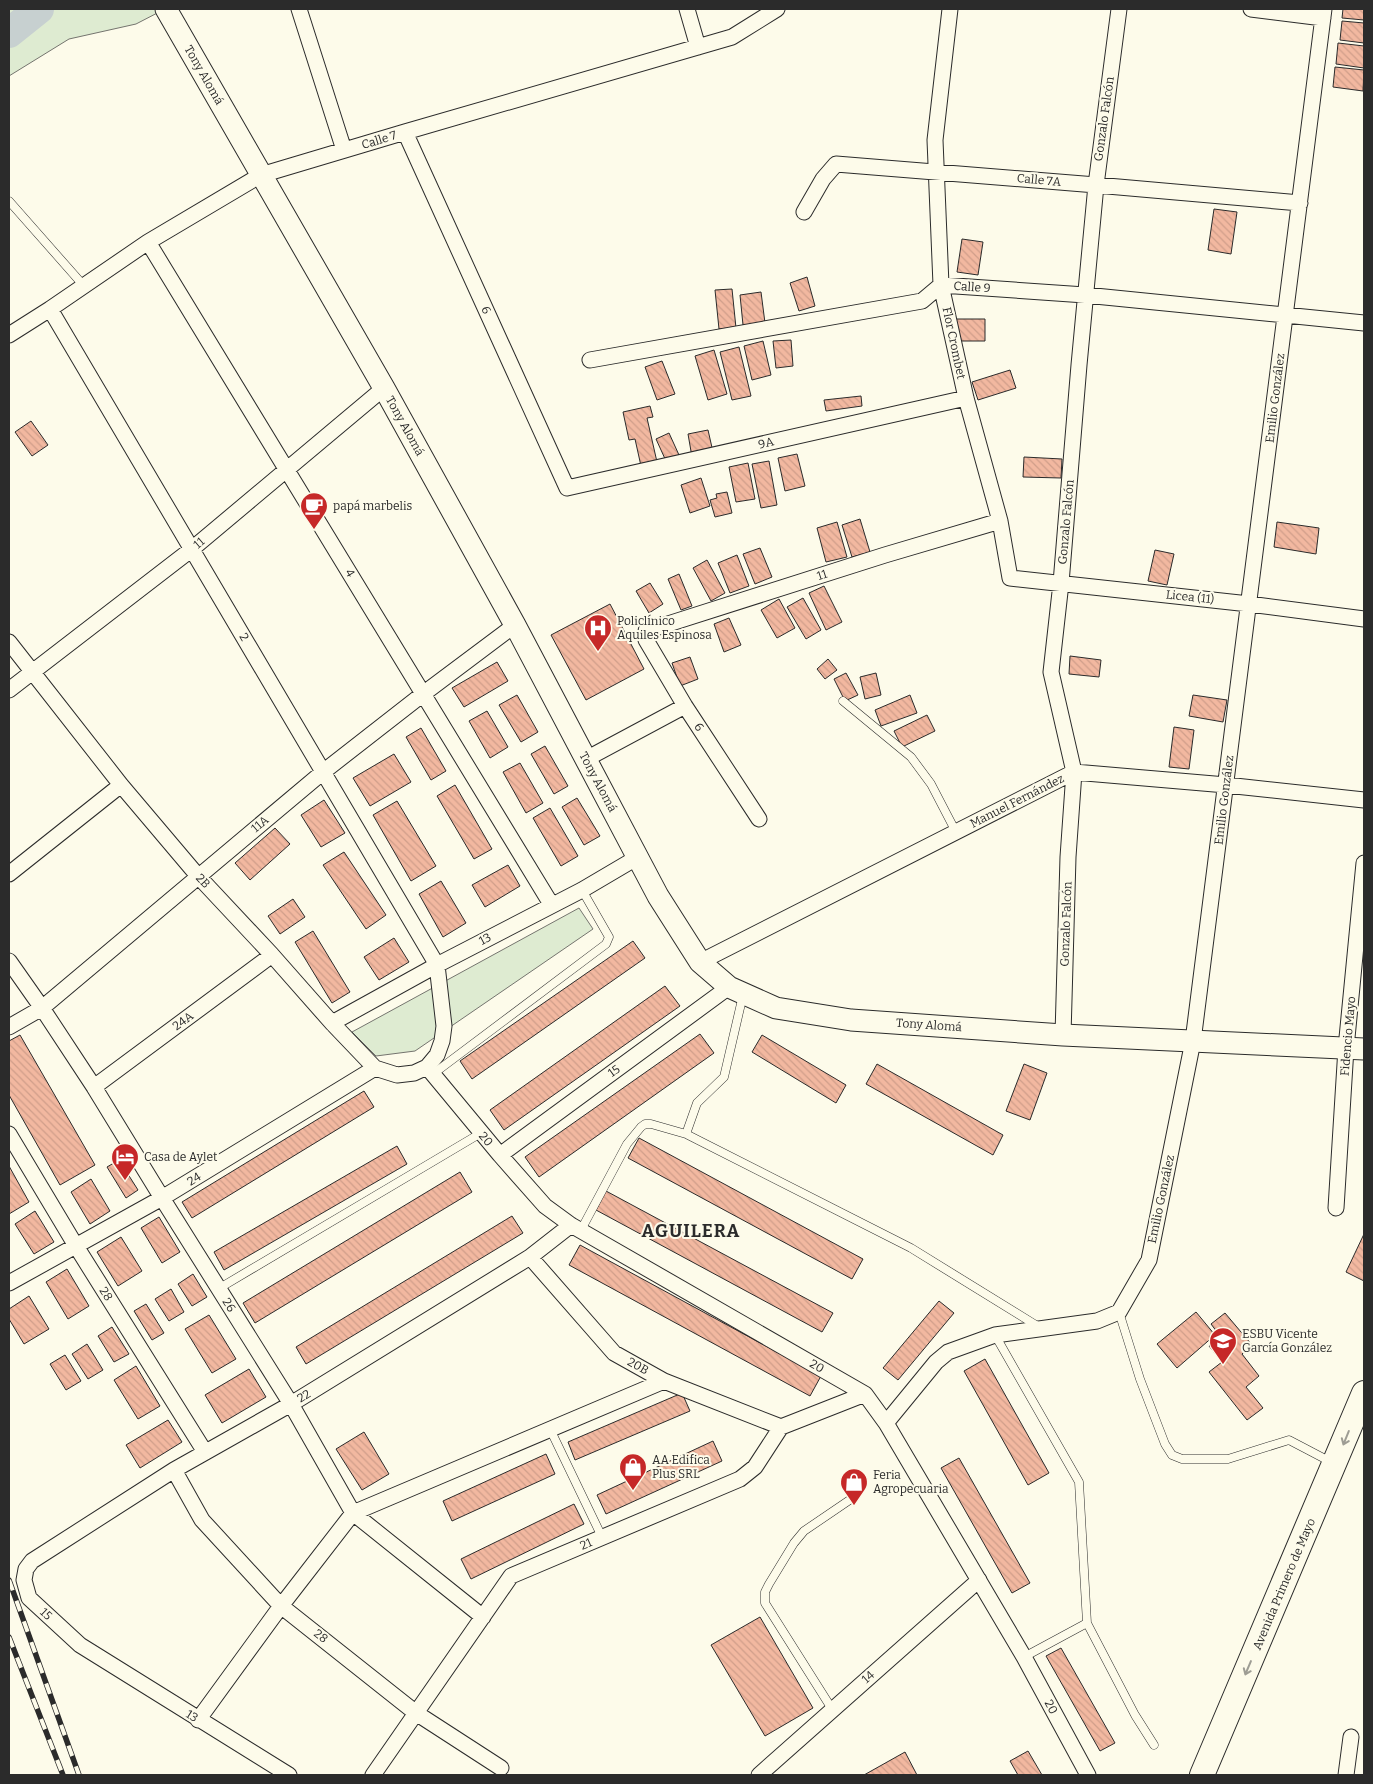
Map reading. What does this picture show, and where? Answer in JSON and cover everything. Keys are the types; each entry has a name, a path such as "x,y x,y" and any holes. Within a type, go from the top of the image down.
{"main road":[{"name":"Avenida Primero de Mayo","path":"1202,1775 1364,1393"}],"street":[{"name":"Tony Alomá","path":"166,9 384,388 515,625 658,896 700,962 736,990 776,1008 851,1020 1063,1035 1355,1049"},
{"path":"299,9 344,150"},
{"path":"688,9 698,47"},
{"name":"Calle 7","path":"9,335 50,310 148,242 261,175 732,37 777,9"},
{"name":"Flor Crombet","path":"950,9 935,140 941,285 966,398 1000,520 1010,578 1015,580"},
{"name":"Gonzalo Falcón","path":"1063,1035 1068,857 1074,772 1051,672 1061,583 1096,185 1119,9"},
{"path":"1251,9 1324,13"},
{"name":"Emilio González","path":"1119,1312 1149,1260 1194,1041 1324,13"},
{"name":"6","path":"404,132 567,488"},
{"name":"Calle 7A","path":"804,212 823,179 836,164 1300,203"},
{"name":"4","path":"148,242 551,904"},
{"name":"Calle 9","path":"590,360 922,300 941,285 1085,295 1364,323"},
{"name":"2","path":"50,310 437,964"},
{"name":"11","path":"9,690 192,549 384,388"},
{"name":"9A","path":"567,488 966,398"},
{"name":"11","path":"646,631 1000,520"},
{"name":"Licea (11)","path":"1015,580 1061,583 1249,604 1364,619"},
{"name":"11A","path":"9,1027 42,1008 323,772 515,625"},
{"name":"6","path":"646,631 646,640 685,706 759,819"},
{"name":"2B","path":"9,642 121,785 198,876 375,1068"},
{"path":"586,759 685,706"},
{"name":"Manuel Fernández","path":"700,962 1074,772 1226,784 1364,800"},
{"path":"9,874 121,785"},
{"name":"13","path":"332,1023 437,964 551,904 582,890 638,857"},
{"name":"Fidencio Mayo","path":"1336,1208 1355,1049 1364,863"},
{"name":"24A","path":"94,1087 272,955"},
{"name":"26","path":"9,961 94,1087 290,1404 353,1513 483,1617"},
{"path":"375,1068 398,1075 430,1071 440,1048 444,1026 437,964"},
{"name":"15","path":"500,1155 736,990"},
{"name":"24","path":"9,1283 162,1198 375,1068"},
{"name":"20","path":"430,1071 545,1206 576,1228 865,1394 886,1423 979,1580 1024,1657 1088,1775"},
{"name":"28","path":"9,1134 76,1246 205,1452"},
{"name":"22","path":"32,1561 174,1470 290,1404 576,1228"},
{"name":"20B","path":"530,1256 614,1353 664,1381 781,1427"},
{"path":"886,1423 936,1362 948,1352 995,1335 1097,1321 1119,1312"},
{"path":"198,1720 281,1606 353,1513 664,1381"},
{"path":"781,1427 865,1394"},
{"name":"21","path":"373,1775 512,1576 740,1479 755,1467 781,1427"},
{"name":"28","path":"174,1470 202,1520 281,1606 416,1713 501,1768"},
{"name":"15","path":"32,1561 26,1569 24,1580 29,1598 68,1635 96,1655"},
{"name":"14","path":"763,1774 832,1709 979,1580"},
{"name":"13","path":"96,1655 289,1775"},
{"path":"1346,1775 1351,1736"}],"lane":[{"path":"9,201 84,286"},
{"path":"843,701 911,757 931,784 956,832"},
{"path":"430,1071 606,944 609,937 582,890"},
{"path":"686,1134 696,1104 724,1077 736,990"},
{"path":"576,1228 627,1144 641,1127 645,1124 651,1124 686,1134 912,1248 1042,1329"},
{"path":"218,1289 481,1133"},
{"path":"1119,1312 1140,1379 1165,1444 1172,1454 1182,1459 1228,1459 1288,1440 1335,1464"},
{"path":"995,1335 1079,1482 1087,1623 1135,1715 1154,1745"},
{"path":"550,1429 602,1537"},
{"path":"832,1709 766,1604 765,1592 794,1542 804,1531 854,1497"},
{"path":"1024,1657 1087,1623"}],"green space":[{"path":"9,9 165,9 136,24 69,39 9,76"},
{"path":"579,908 593,929 415,1051 376,1056 352,1032"}],"building":[{"path":"1343,9 1364,9 1364,20 1342,18"},
{"path":"1342,21 1364,23 1364,43 1340,40"},
{"path":"1338,43 1364,46 1364,68 1336,64"},
{"path":"1335,67 1364,70 1363,91 1333,87"},
{"path":"1214,209 1237,212 1231,254 1208,250"},
{"path":"962,239 983,242 978,275 957,272"},
{"path":"807,277 815,306 799,311 790,283"},
{"path":"732,289 736,328 719,329 715,290"},
{"path":"761,292 765,323 743,325 740,295"},
{"path":"956,319 985,319 985,341 956,341"},
{"path":"791,340 793,366 776,368 773,341"},
{"path":"763,341 771,375 752,380 744,346"},
{"path":"739,347 751,396 732,400 720,352"},
{"path":"714,350 727,394 708,400 695,356"},
{"path":"662,361 675,394 657,400 645,367"},
{"path":"1010,370 1016,388 978,400 972,382"},
{"path":"861,396 862,406 826,411 824,400"},
{"path":"650,406 653,417 647,418 657,462 641,466 635,439 629,440 623,412"},
{"path":"31,421 48,445 32,456 15,432"},
{"path":"708,430 713,452 692,457 688,434"},
{"path":"669,433 679,455 666,461 656,439"},
{"path":"797,454 805,486 785,491 778,458"},
{"path":"1024,457 1062,459 1061,478 1023,477"},
{"path":"769,461 777,505 761,508 752,464"},
{"path":"748,463 755,499 736,502 729,467"},
{"path":"701,478 710,506 690,513 681,485"},
{"path":"727,492 732,513 715,517 710,500 717,498 716,494"},
{"path":"860,519 870,552 852,557 842,525"},
{"path":"837,522 847,557 826,562 817,528"},
{"path":"1277,522 1319,528 1316,554 1274,547"},
{"path":"760,548 772,577 755,584 743,554"},
{"path":"1155,550 1174,554 1167,585 1148,581"},
{"path":"737,555 749,586 730,593 718,563"},
{"path":"707,560 725,593 711,601 693,568"},
{"path":"679,574 692,606 681,610 668,579"},
{"path":"650,583 663,604 649,613 636,591"},
{"path":"824,586 842,622 826,630 809,593"},
{"path":"803,598 821,630 806,639 787,607"},
{"path":"779,599 795,628 777,638 761,610"},
{"name":"Policlínico Aquiles Espinosa","path":"610,604 644,669 586,700 551,635"},
{"path":"729,618 741,645 724,652 714,624"},
{"path":"1070,656 1101,660 1099,677 1069,674"},
{"path":"690,657 698,679 680,686 672,663"},
{"path":"828,659 837,670 825,679 817,669"},
{"path":"497,662 508,681 464,707 452,688"},
{"path":"846,673 858,695 845,701 834,679"},
{"path":"876,673 881,695 865,699 860,677"},
{"path":"517,695 538,732 521,742 499,705"},
{"path":"910,695 917,713 881,726 875,710"},
{"path":"1193,695 1227,700 1223,722 1189,716"},
{"path":"487,711 508,747 490,758 469,721"},
{"path":"927,715 935,731 902,747 894,731"},
{"path":"1174,727 1194,730 1189,769 1169,767"},
{"path":"421,728 446,771 431,780 406,737"},
{"path":"545,746 568,786 554,794 531,754"},
{"path":"394,754 411,782 370,806 353,778"},
{"path":"520,763 543,803 526,813 503,772"},
{"path":"455,785 492,849 474,859 437,796"},
{"path":"577,798 600,836 584,845 562,807"},
{"path":"324,800 345,833 321,847 301,815"},
{"path":"397,801 436,866 411,881 373,815"},
{"path":"550,808 578,856 561,866 533,818"},
{"path":"275,828 290,844 250,880 235,863"},
{"path":"344,852 386,915 366,929 323,865"},
{"path":"508,865 520,886 485,907 472,885"},
{"path":"441,881 466,923 443,937 419,894"},
{"path":"293,899 305,917 280,934 268,916"},
{"path":"313,931 350,992 332,1003 295,942"},
{"path":"394,938 409,962 379,980 364,957"},
{"path":"633,941 645,958 472,1079 460,1061"},
{"path":"665,986 680,1006 504,1130 490,1110"},
{"path":"700,1034 714,1053 539,1177 525,1157"},
{"path":"20,1035 95,1165 60,1185 9,1095 9,1041"},
{"path":"762,1035 846,1085 836,1103 752,1052"},
{"path":"877,1064 1003,1135 993,1155 866,1084"},
{"path":"1024,1064 1047,1073 1030,1120 1006,1111"},
{"path":"364,1091 374,1107 192,1218 182,1202"},
{"path":"639,1138 863,1259 852,1279 628,1158"},
{"path":"397,1146 407,1164 224,1270 214,1252"},
{"path":"119,1160 138,1190 126,1198 107,1167"},
{"path":"9,1166 29,1202 9,1214"},
{"path":"460,1172 472,1192 255,1323 243,1303"},
{"path":"91,1179 110,1211 90,1224 71,1192"},
{"path":"606,1191 833,1313 822,1332 596,1210"},
{"path":"35,1211 54,1242 34,1254 15,1224"},
{"path":"512,1216 523,1233 306,1364 296,1347"},
{"path":"159,1217 180,1252 162,1263 141,1228"},
{"path":"1364,1234 1364,1281 1346,1272"},
{"path":"121,1237 142,1271 118,1286 97,1252"},
{"path":"580,1245 821,1376 810,1396 569,1265"},
{"path":"67,1269 89,1306 68,1319 46,1282"},
{"path":"193,1274 207,1297 192,1306 178,1284"},
{"path":"171,1289 184,1312 169,1321 155,1299"},
{"path":"29,1296 49,1329 24,1344 9,1319 9,1309"},
{"path":"939,1301 954,1313 898,1380 883,1368"},
{"path":"146,1304 164,1333 152,1340 134,1311"},
{"path":"1196,1312 1215,1335 1177,1368 1157,1344"},
{"path":"1225,1313 1252,1345 1242,1354 1259,1376 1246,1387 1263,1408 1247,1420 1209,1372 1222,1362 1209,1346 1220,1336 1211,1324"},
{"path":"209,1315 236,1359 212,1373 185,1329"},
{"path":"112,1327 129,1354 114,1362 98,1336"},
{"path":"87,1344 103,1370 88,1379 72,1354"},
{"path":"65,1355 81,1381 66,1390 50,1364"},
{"path":"985,1359 1049,1473 1028,1485 964,1371"},
{"path":"136,1366 160,1406 138,1419 114,1380"},
{"path":"249,1369 266,1397 222,1423 205,1395"},
{"path":"682,1393 690,1411 575,1460 568,1442"},
{"path":"168,1420 182,1442 140,1468 126,1445"},
{"path":"364,1432 389,1474 362,1490 336,1449"},
{"path":"713,1441 722,1461 606,1514 597,1495"},
{"path":"546,1454 555,1474 452,1521 443,1501"},
{"path":"959,1458 1030,1583 1012,1593 941,1468"},
{"path":"574,1504 584,1524 471,1579 461,1559"},
{"path":"760,1617 813,1708 765,1736 711,1645"},
{"path":"1061,1648 1115,1743 1100,1751 1046,1656"},
{"path":"1028,1751 1042,1775 1018,1775 1010,1761"},
{"path":"905,1752 917,1775 864,1775"}],"waterway":[{"path":"9,33 39,9"}],"railway":[{"path":"9,1580 79,1775"},
{"path":"9,1637 63,1775"}],"place":[{"name":"papá marbelis","path":"314,530"},
{"name":"Policlínico Aquiles Espinosa","path":"598,652"},
{"name":"Casa de Aylet","path":"125,1181"},
{"name":"ESBU Vicente García González","path":"1223,1365"},
{"name":"AA Edifica Plus SRL","path":"633,1491"},
{"name":"Feria Agropecuaria","path":"854,1506"}],"district":[{"name":"AGUILERA","path":"691,1231"}]}
